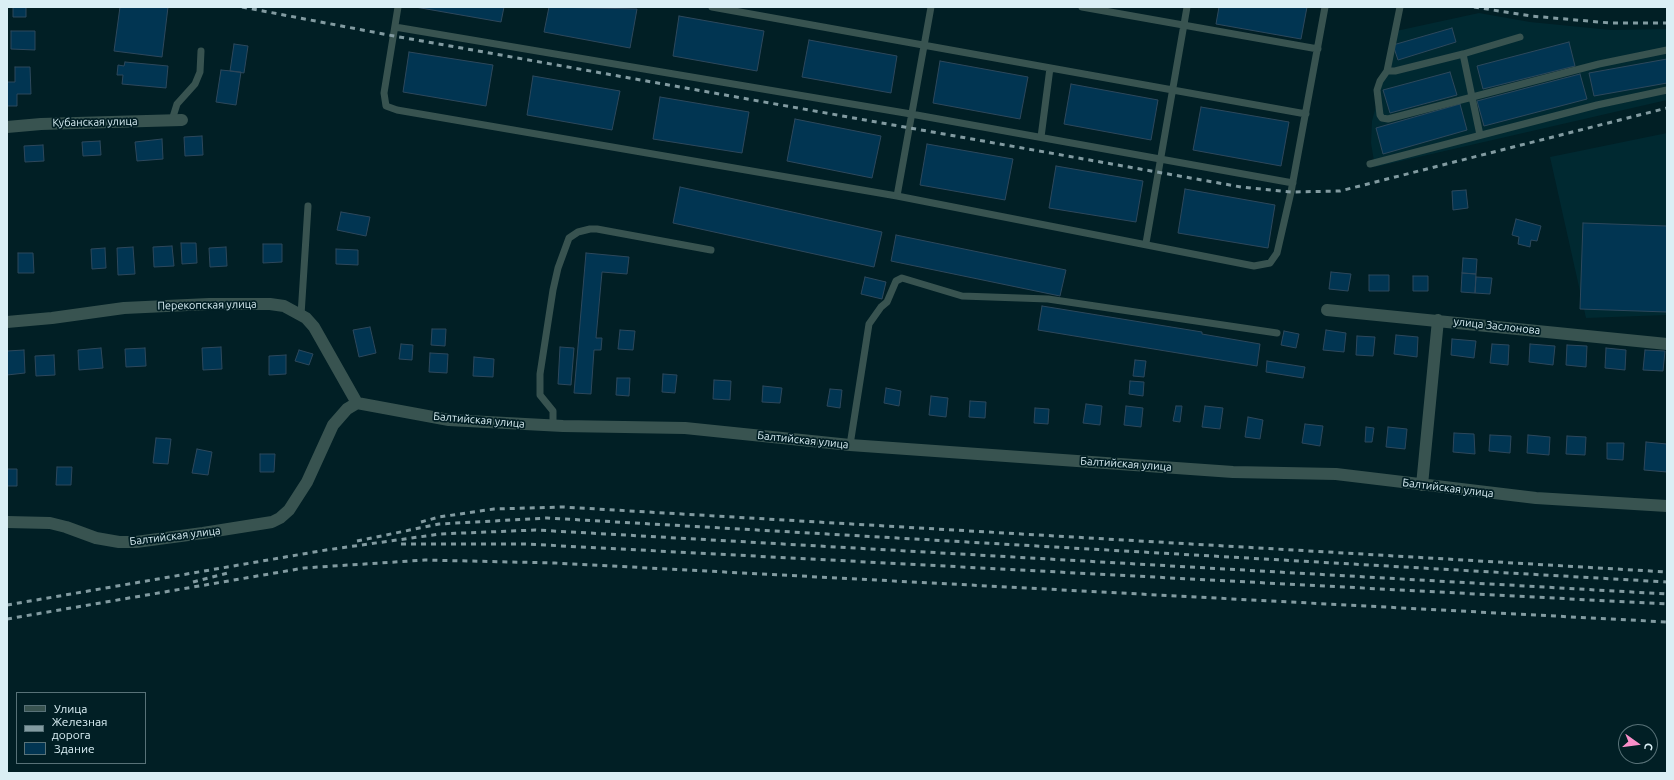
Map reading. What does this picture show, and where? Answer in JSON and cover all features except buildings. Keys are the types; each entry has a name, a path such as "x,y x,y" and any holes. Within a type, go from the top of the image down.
{"street":[{"name":"Кубанская улица","path":"7,127 41,124 177,120"},
{"name":"Перекопская улица","path":"7,322 52,318 124,308 209,304 270,304 284,306 301,315 314,327 357,403"},
{"name":"улица Заслонова","path":"1327,310 1667,344"},
{"path":"1422,485 1438,320"},
{"name":"Балтийская улица","path":"7,522 50,523 96,538 119,542 136,542 272,522 280,518 289,510 308,482 333,425 347,409 357,403 449,420 553,426 685,428 850,445 1233,472 1336,474 1536,498 1667,506"}],"lane":[{"path":"398,7 384,93 386,106 413,112 897,196 1254,266 1270,263 1277,252 1293,183 1325,7"},
{"path":"712,7 1306,114"},
{"path":"897,196 931,7"},
{"path":"1082,7 1318,48"},
{"path":"1146,244 1187,7"},
{"path":"1400,7 1387,71 1380,81 1377,90 1380,115 1382,118 1388,119 1599,64 1667,50"},
{"path":"395,27 911,114 1293,183"},
{"path":"1387,71 1395,71 1463,54 1520,37"},
{"path":"177,120 177,104 195,84 200,72 201,51"},
{"path":"1463,54 1480,135"},
{"path":"1041,137 1050,68"},
{"path":"1370,164 1597,105 1667,90"},
{"path":"301,315 308,206"},
{"path":"553,426 553,411 540,394 540,374 553,290 558,268 569,238 578,232 597,229 711,250"},
{"path":"850,445 869,324 881,307 887,302 896,281 902,278 962,296 1048,299 1277,333"}],"shaded area":[{"path":"1479,13 1530,22 1611,30 1667,29 1667,100 1375,167 1371,143 1372,121 1396,31"},
{"path":"1667,133 1667,315 1586,318 1550,157"}],"railway":[{"path":"242,7 394,36 1241,187 1291,192 1340,191 1667,108"},
{"path":"1474,7 1531,16 1610,23 1667,23"},
{"path":"421,522 439,517 494,509 563,507 1667,572"},
{"path":"357,541 439,524 547,518 1667,582"},
{"path":"7,605 326,550 440,534 536,530 1667,594"},
{"path":"401,544 525,544 1667,604"},
{"path":"7,619 304,568 425,560 555,563 1667,622"},
{"path":"193,582 228,573"}]}
